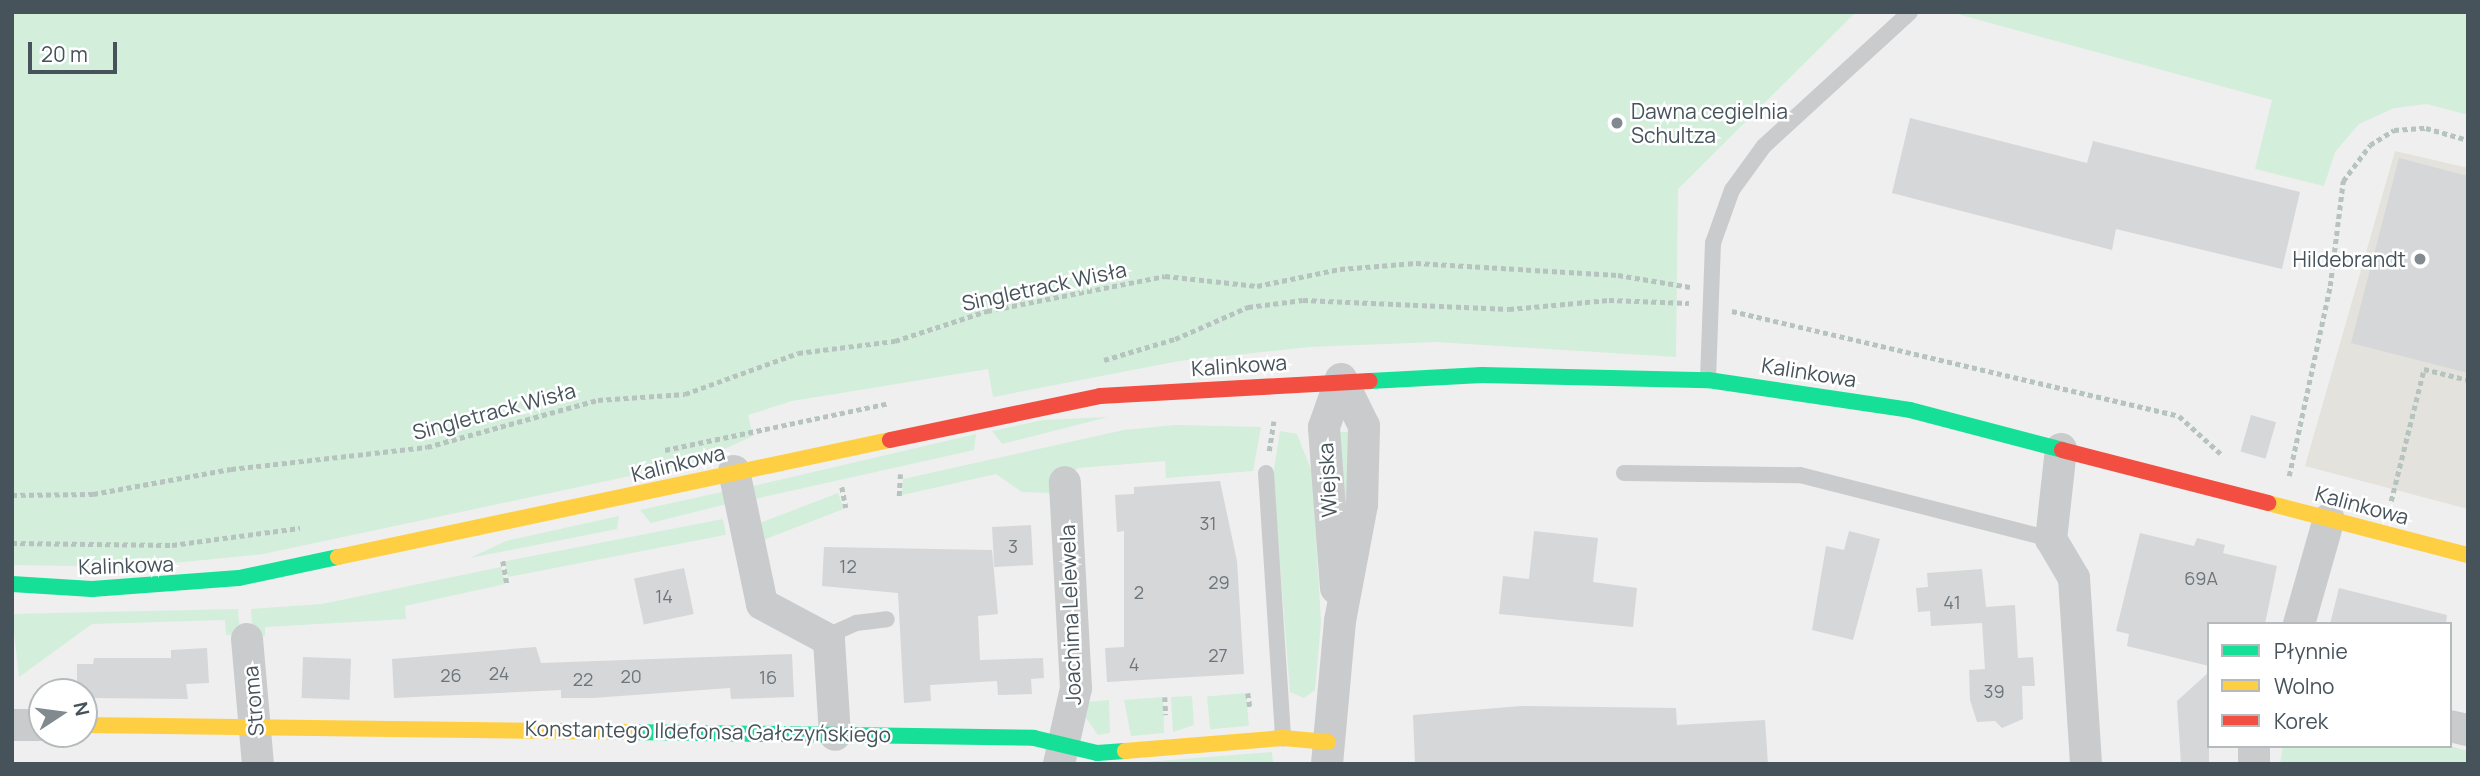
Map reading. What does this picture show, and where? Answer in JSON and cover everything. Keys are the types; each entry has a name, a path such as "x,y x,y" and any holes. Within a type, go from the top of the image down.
{"street":[{"name":"Kalinkowa","path":"12,584 92,589 239,578 734,471 1100,396 1341,379 1482,374 1708,380 1897,408 2468,555"},
{"name":"Wiejska","path":"1328,753 1340,621 1324,427 1341,379"},
{"path":"2061,449 2051,539 2074,578 2086,764"},
{"path":"734,471 762,604 827,636 835,734"},
{"name":"Joachima Lelewela","path":"1062,755 1076,688 1065,482"},
{"path":"2300,622 2329,519"},
{"name":"Stroma","path":"247,639 258,764"},
{"name":"Konstantego Ildefonsa Gałczyńskiego","path":"98,725 1034,737 1062,755 1283,738 1328,753"}],"lane":[{"path":"1708,380 1708,289 1713,243 1732,190 1764,146 1910,12"},
{"path":"1266,473 1283,738"},
{"path":"1624,473 1801,475 2051,539"},
{"path":"827,636 887,619"}],"path":[{"path":"2287,483 2330,286 2343,181 2370,145 2394,130 2426,128 2468,140"},
{"name":"Singletrack Wisła","path":"12,495 93,494 231,469 427,447 598,400 685,394 798,353 895,341 987,312 1166,276 1257,286 1340,269 1416,263 1618,275 1708,289"},
{"path":"2388,511 2424,369 2468,380"},
{"path":"1266,473 1274,421"},
{"path":"899,496 900,474"},
{"path":"842,487 846,508"},
{"path":"12,543 172,545 316,525"},
{"path":"503,561 508,584"}],"shaded area":[{"path":"2395,151 2468,168 2468,509 2305,466"}],"green space":[{"path":"12,12 1856,12 1678,189 1676,357 1436,342 1309,347 1179,361 993,397 988,369 792,401 748,415 753,436 696,462 263,554 133,567 12,565"},
{"path":"1950,12 2468,12 2468,115 2427,104 2394,108 2359,124 2335,152 2324,186 2255,169 2272,100"},
{"path":"1108,417 1002,444 992,431 1043,420"},
{"path":"1175,425 1261,427 1253,471 1166,478 1165,461 1078,468 1050,493 1022,492 996,474 902,495 903,479 1124,430"},
{"path":"1280,431 1297,434 1312,472 1321,622 1315,690 1304,698 1290,692 1273,475"},
{"path":"1335,432 1355,432 1345,515"},
{"path":"976,434 974,450 750,500 749,487"},
{"path":"731,490 735,502 651,523 640,510"},
{"path":"838,493 844,509 762,540 756,525"},
{"path":"619,516 617,529 470,558 506,541"},
{"path":"723,519 726,535 508,577 505,561"},
{"path":"501,567 505,584 405,606 406,619 265,627 265,636 253,637 251,609 322,604"},
{"path":"238,609 240,634 226,635 225,620 92,624 19,677 12,614"},
{"path":"1246,693 1249,726 1210,729 1207,696"},
{"path":"1192,696 1194,725 1173,732 1171,697"},
{"path":"1163,697 1164,733 1131,736 1124,700"},
{"path":"1109,700 1110,733 1098,735 1086,718 1087,702"},
{"path":"2452,747 2468,751 2468,764 2280,764 2283,748"},
{"path":"1272,752 1273,764 1120,764"}],"building":[{"path":"1910,118 2087,163 2093,141 2300,192 2282,269 2116,229 2112,250 1892,193"},
{"name":"Hildebrandt","path":"2399,158 2468,176 2468,373 2351,343"},
{"path":"2251,415 2276,422 2266,459 2241,452"},
{"path":"1220,481 1237,561 1244,674 1107,682 1105,648 1124,647 1124,531 1117,532 1115,495 1134,494 1134,487"},
{"path":"1031,525 1033,565 994,567 992,527"},
{"path":"1534,531 1598,538 1593,582 1637,588 1633,627 1499,614 1503,576 1529,579"},
{"path":"1849,531 1880,539 1853,640 1812,630 1826,546 1844,550"},
{"path":"2140,533 2194,546 2197,538 2225,545 2223,553 2277,566 2265,622 2207,622 2207,666 2127,646 2129,634 2116,631"},
{"path":"824,547 992,550 998,614 978,616 980,660 1043,658 1044,678 1031,679 1032,694 998,695 997,681 930,685 931,701 904,703 898,593 822,586"},
{"path":"684,568 694,614 644,625 634,579"},
{"path":"1982,569 1986,607 2015,605 2018,658 2033,657 2035,686 2022,686 2023,719 2002,728 1995,721 1977,722 1970,700 1969,670 1985,669 1982,623 1931,626 1930,611 1918,612 1916,588 1928,587 1927,573"},
{"path":"2339,588 2447,615 2446,622 2330,622"},
{"path":"536,647 541,663 792,654 794,697 731,699 730,688 593,698 561,698 561,690 394,698 392,659"},
{"path":"207,648 209,683 186,684 188,699 98,698 98,678 77,678 77,664 93,664 94,658 171,658 171,650"},
{"path":"303,657 351,659 350,700 302,698"},
{"path":"2207,674 2209,764 2181,764 2177,701"},
{"path":"1521,706 1676,708 1677,725 1765,720 1768,764 1415,764 1413,715"}],"traffic: fast":[{"path":"1370,381 1482,375 1708,380 1910,410 2062,450"},
{"path":"12,584 92,589 239,578 338,557"},
{"path":"628,732 1034,738 1097,753 1125,751"}],"traffic: slow":[{"path":"338,557 890,440"},
{"path":"2268,503 2468,555"},
{"path":"98,725 628,732"},
{"path":"1125,751 1283,738 1328,742"}],"traffic: jam":[{"path":"890,440 1100,396 1370,381"},
{"path":"2062,450 2268,503"}],"place":[{"name":"Dawna cegielnia Schultza","path":"1617,123"},
{"name":"Hildebrandt","path":"2420,259"}]}
